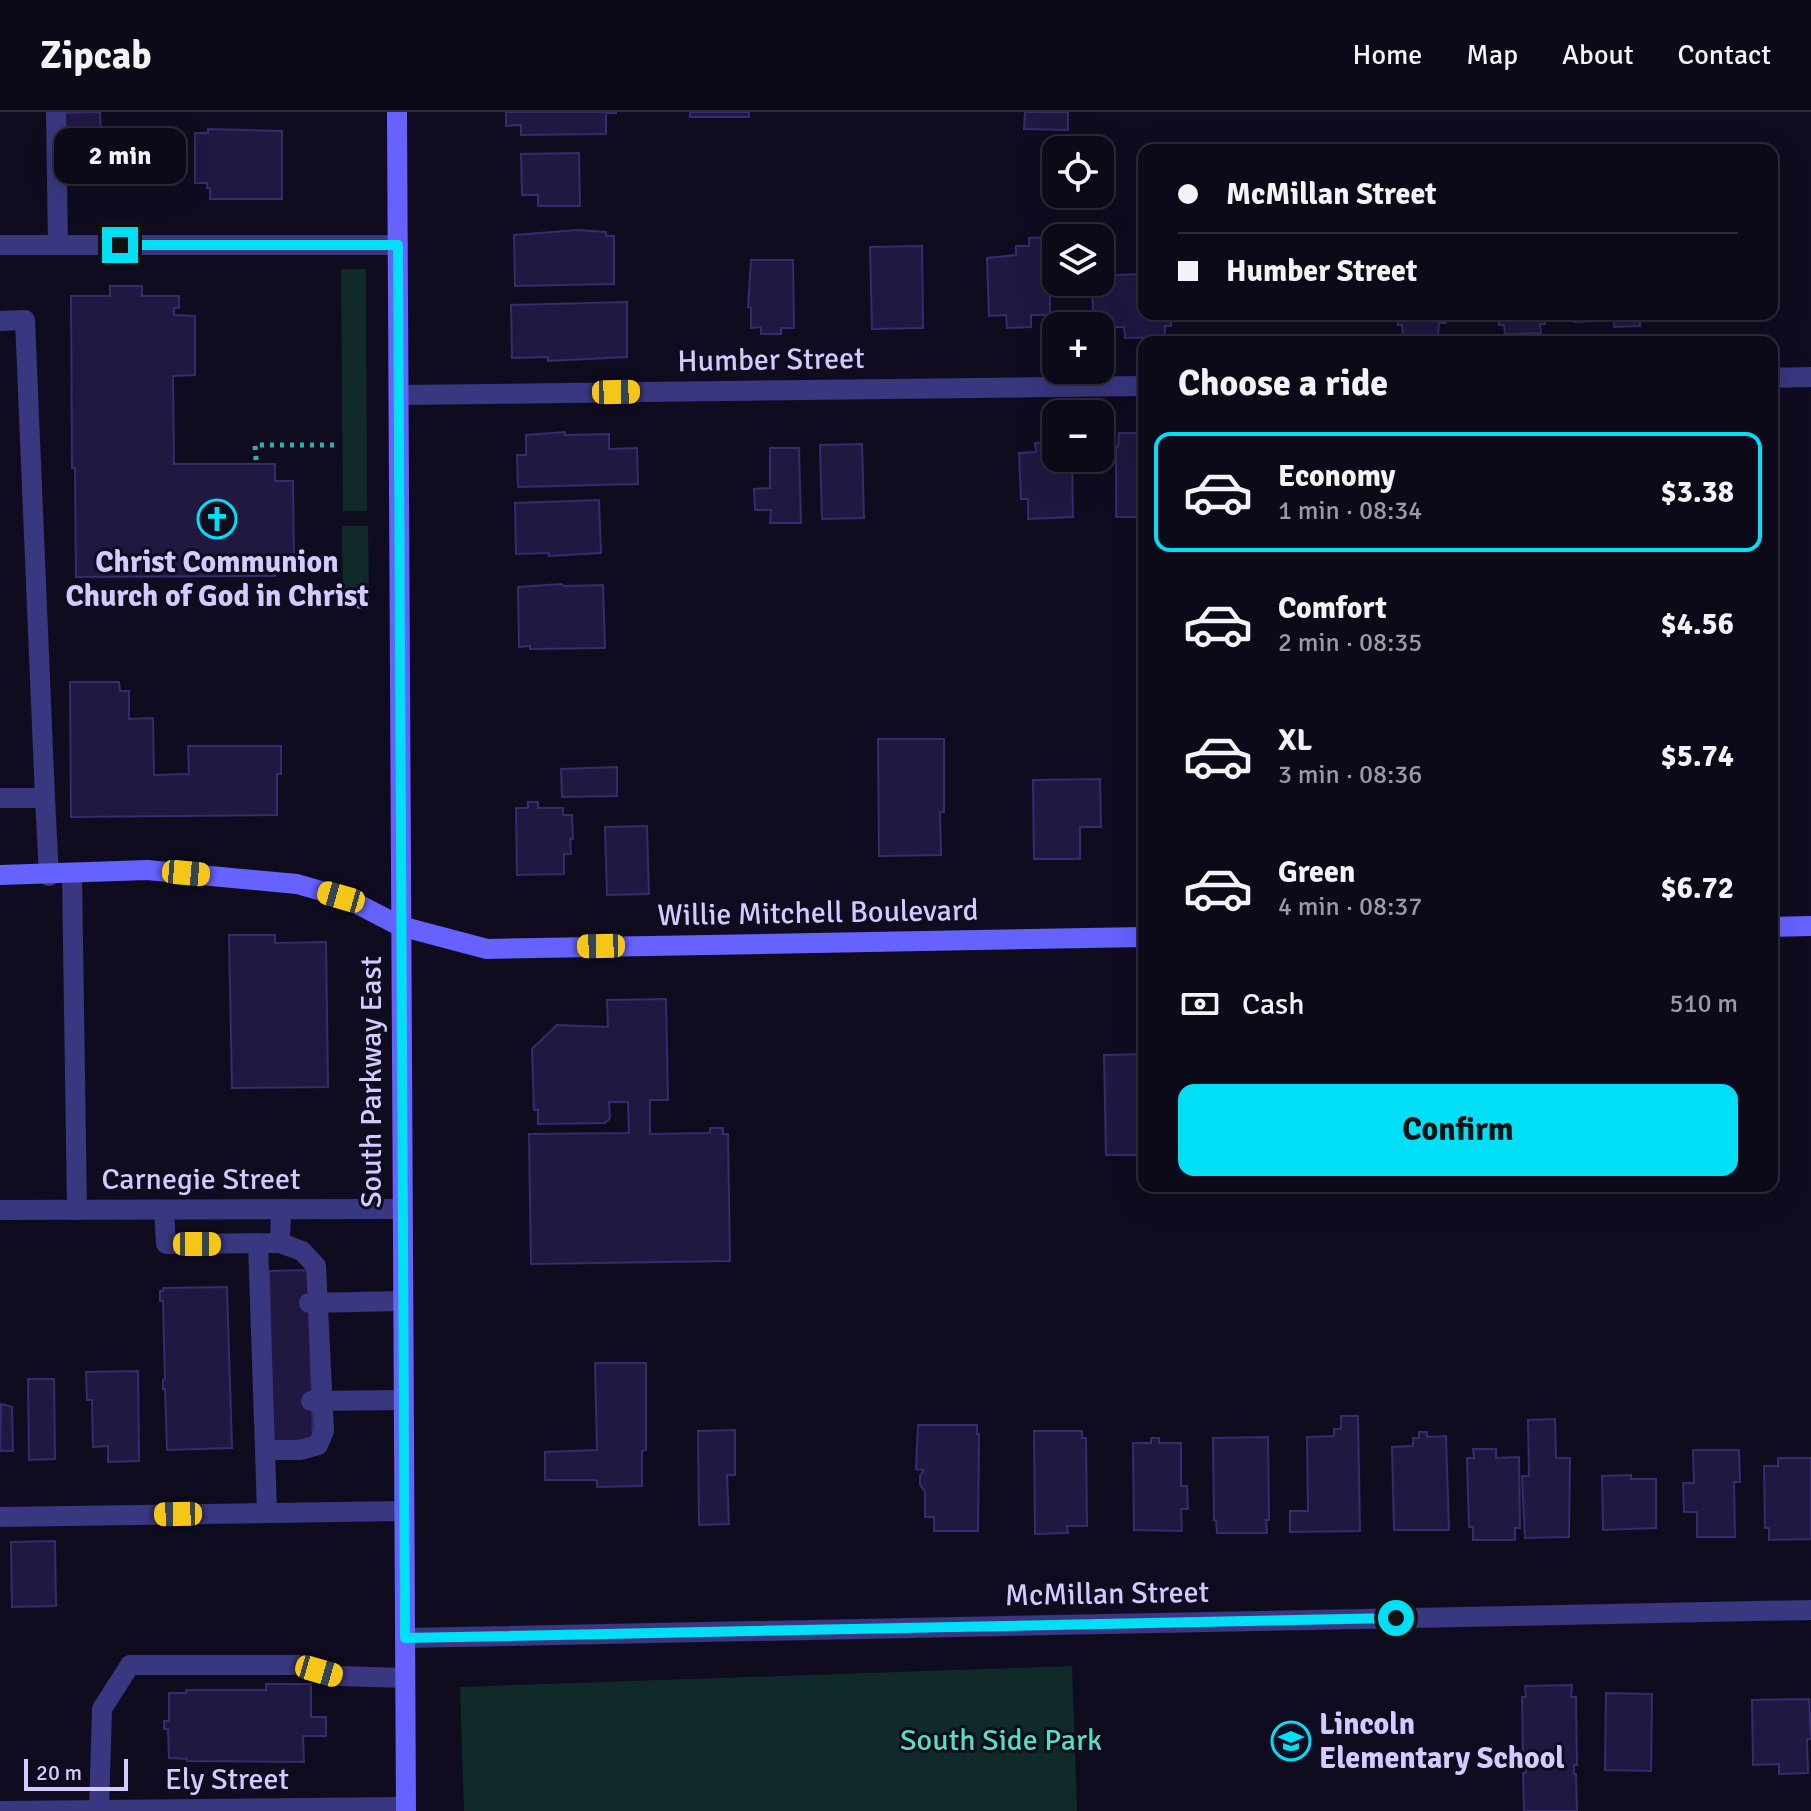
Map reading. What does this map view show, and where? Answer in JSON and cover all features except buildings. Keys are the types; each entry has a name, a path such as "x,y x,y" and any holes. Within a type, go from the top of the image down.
{"main road":[{"name":"South Parkway East","path":"397,112 406,1809"},
{"name":"Willie Mitchell Boulevard","path":"0,875 49,876 147,870 297,884 346,898 400,926 487,949 1138,937"},
{"path":"1778,927 1811,926"}],"street":[{"path":"56,112 58,245"},
{"path":"0,245 398,245"},
{"path":"0,321 25,320 49,876"},
{"path":"1778,378 1811,377"},
{"name":"Humber Street","path":"399,395 1138,386"},
{"path":"0,798 45,798"},
{"path":"72,874 77,1210"},
{"path":"280,1243 281,1209"},
{"name":"Carnegie Street","path":"0,1210 401,1209"},
{"path":"164,1210 166,1244 280,1243 302,1251 316,1266 313,1303 317,1401 324,1431 318,1445 300,1450 265,1450"},
{"path":"258,1243 265,1306 267,1513"},
{"path":"313,1303 402,1301"},
{"path":"317,1401 403,1400"},
{"path":"0,1517 404,1511"},
{"name":"McMillan Street","path":"405,1638 1811,1610"},
{"path":"99,1810 102,1709 130,1665 299,1665 339,1676 405,1678"},
{"name":"Ely Street","path":"0,1811 406,1809"}],"path":[{"path":"256,460 255,445 338,445"},
{"path":"307,606 368,606"}],"green space":[{"path":"341,269 366,269 367,511 343,511"},
{"path":"342,526 368,526 369,602 343,602"},
{"name":"South Side Park","path":"1072,1666 1077,1811 464,1811 460,1687"}],"place":[{"name":"Christ Communion Church of God in Christ","path":"217,519"},
{"name":"Lincoln Elementary School","path":"1291,1741"}],"route":[{"path":"120,245 398,245 405,1638 1396,1618"}]}
